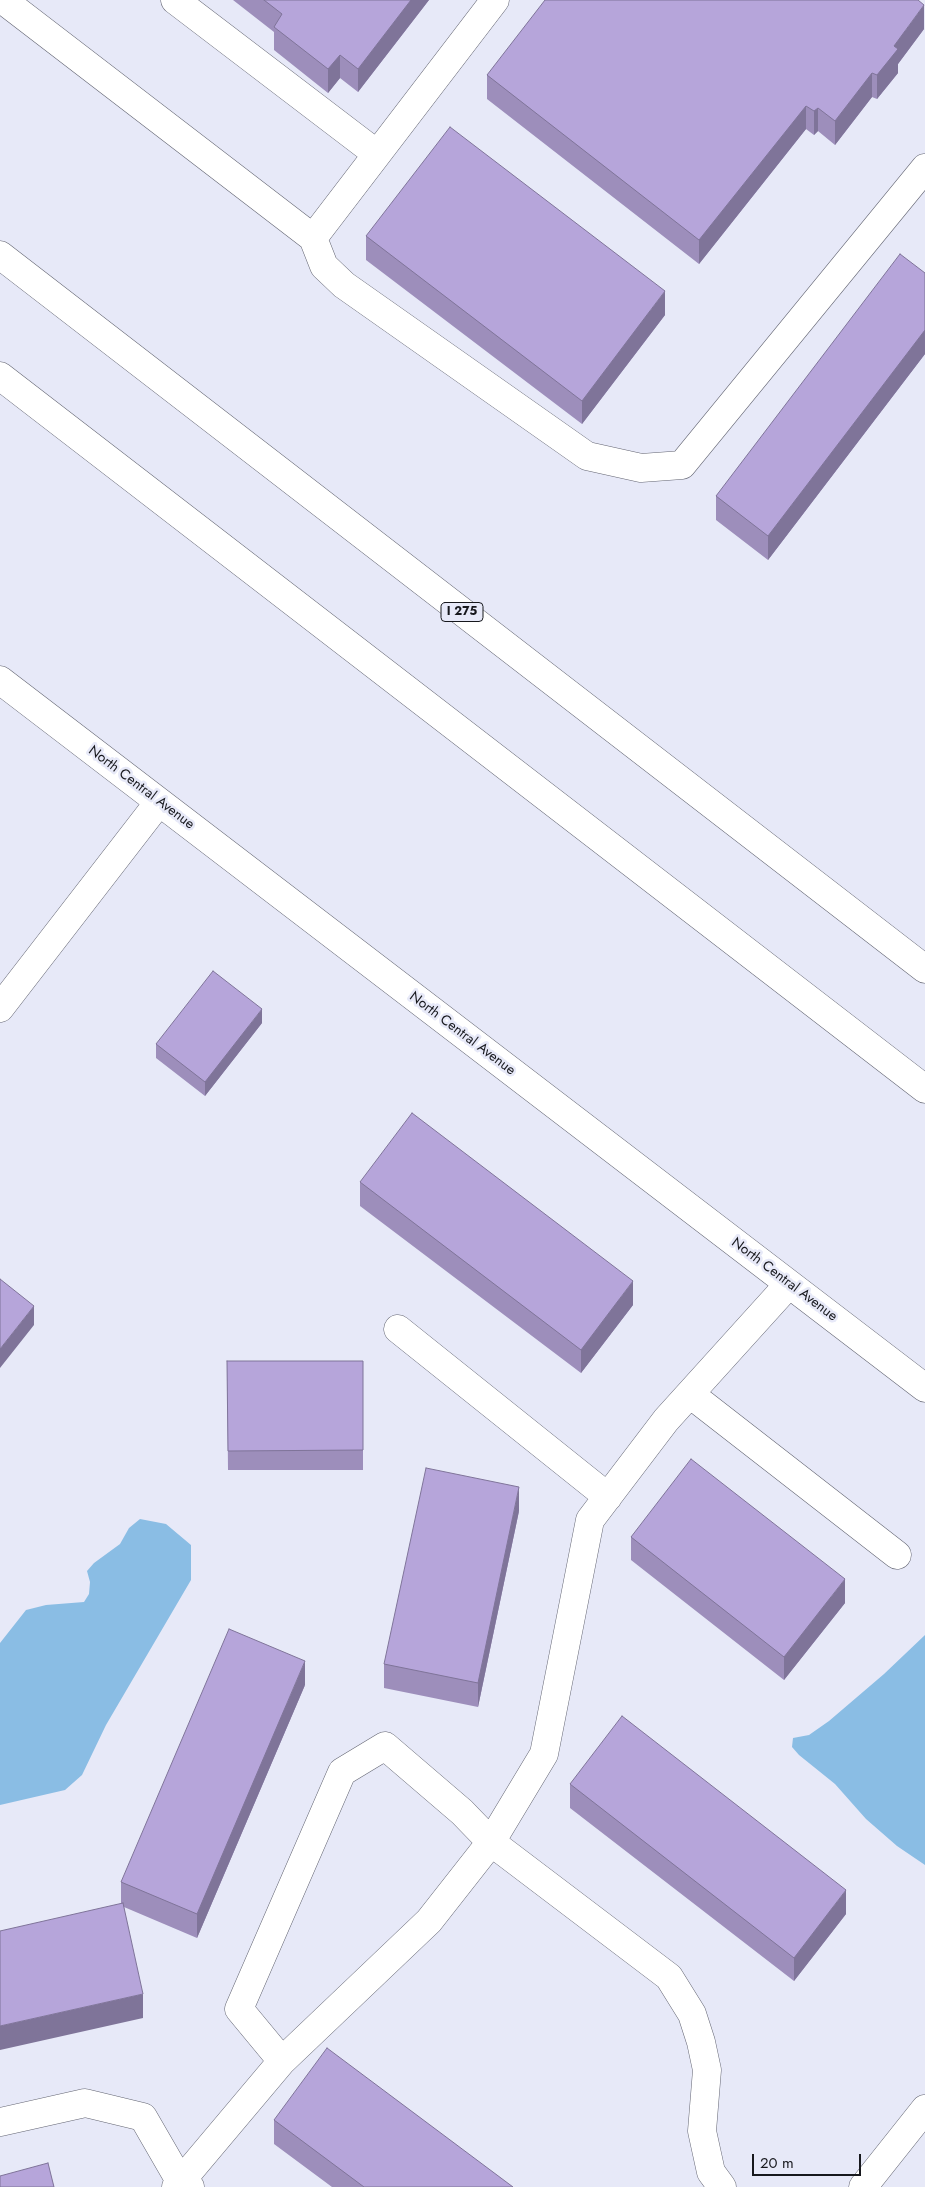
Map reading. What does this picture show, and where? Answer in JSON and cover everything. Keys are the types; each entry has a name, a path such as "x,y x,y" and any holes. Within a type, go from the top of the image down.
{"main road":[{"path":"3,0 313,238 324,266 344,285 587,456 641,468 682,465 925,168"},
{"path":"175,0 377,154"},
{"path":"313,238 495,0"},
{"name":"I 275","path":"0,255 925,969"},
{"path":"0,376 925,1089"},
{"name":"North Central Avenue","path":"0,680 925,1388"},
{"path":"0,1008 159,802"},
{"path":"0,2122 85,2102 143,2117 182,2185 282,2061 428,1921 492,1842 544,1754 590,1520 666,1420 789,1284"},
{"path":"398,1330 608,1497"},
{"path":"690,1394 897,1554"},
{"path":"282,2061 239,2009 342,1772 384,1746 462,1812 492,1842 669,1977 692,2014 701,2042 707,2070 702,2130 711,2172 722,2187"},
{"path":"863,2187 925,2109"}],"water":[{"path":"140,1519 166,1524 191,1545 191,1580 106,1725 82,1775 65,1790 0,1805 0,1643 26,1610 46,1605 84,1602 89,1594 90,1582 87,1571 94,1563 120,1544 129,1528"},
{"path":"925,1635 925,1865 897,1846 866,1819 835,1784 792,1747 793,1738 809,1735 829,1721 884,1674"}],"building":[{"path":"264,0 411,0 358,69 340,55 328,69 274,27 282,14"},
{"path":"545,0 918,0 924,5 894,46 898,49 877,75 872,73 835,121 818,108 814,111 806,106 699,240 487,75"},
{"path":"450,127 665,291 582,401 366,236"},
{"path":"900,254 925,273 925,330 768,536 716,496"},
{"path":"213,971 262,1009 205,1082 156,1044"},
{"path":"412,1113 633,1281 581,1350 360,1182"},
{"path":"0,1279 34,1306 0,1349"},
{"path":"227,1361 363,1361 363,1450 228,1451"},
{"path":"691,1459 845,1579 784,1657 631,1537"},
{"path":"426,1468 519,1487 478,1683 384,1664"},
{"path":"229,1629 305,1661 197,1914 121,1882"},
{"path":"622,1716 846,1890 794,1958 570,1784"},
{"path":"123,1903 143,1994 0,2026 0,1931"},
{"path":"327,2048 513,2187 364,2187 274,2120"},
{"path":"48,2163 54,2187 0,2187 0,2176"}]}
